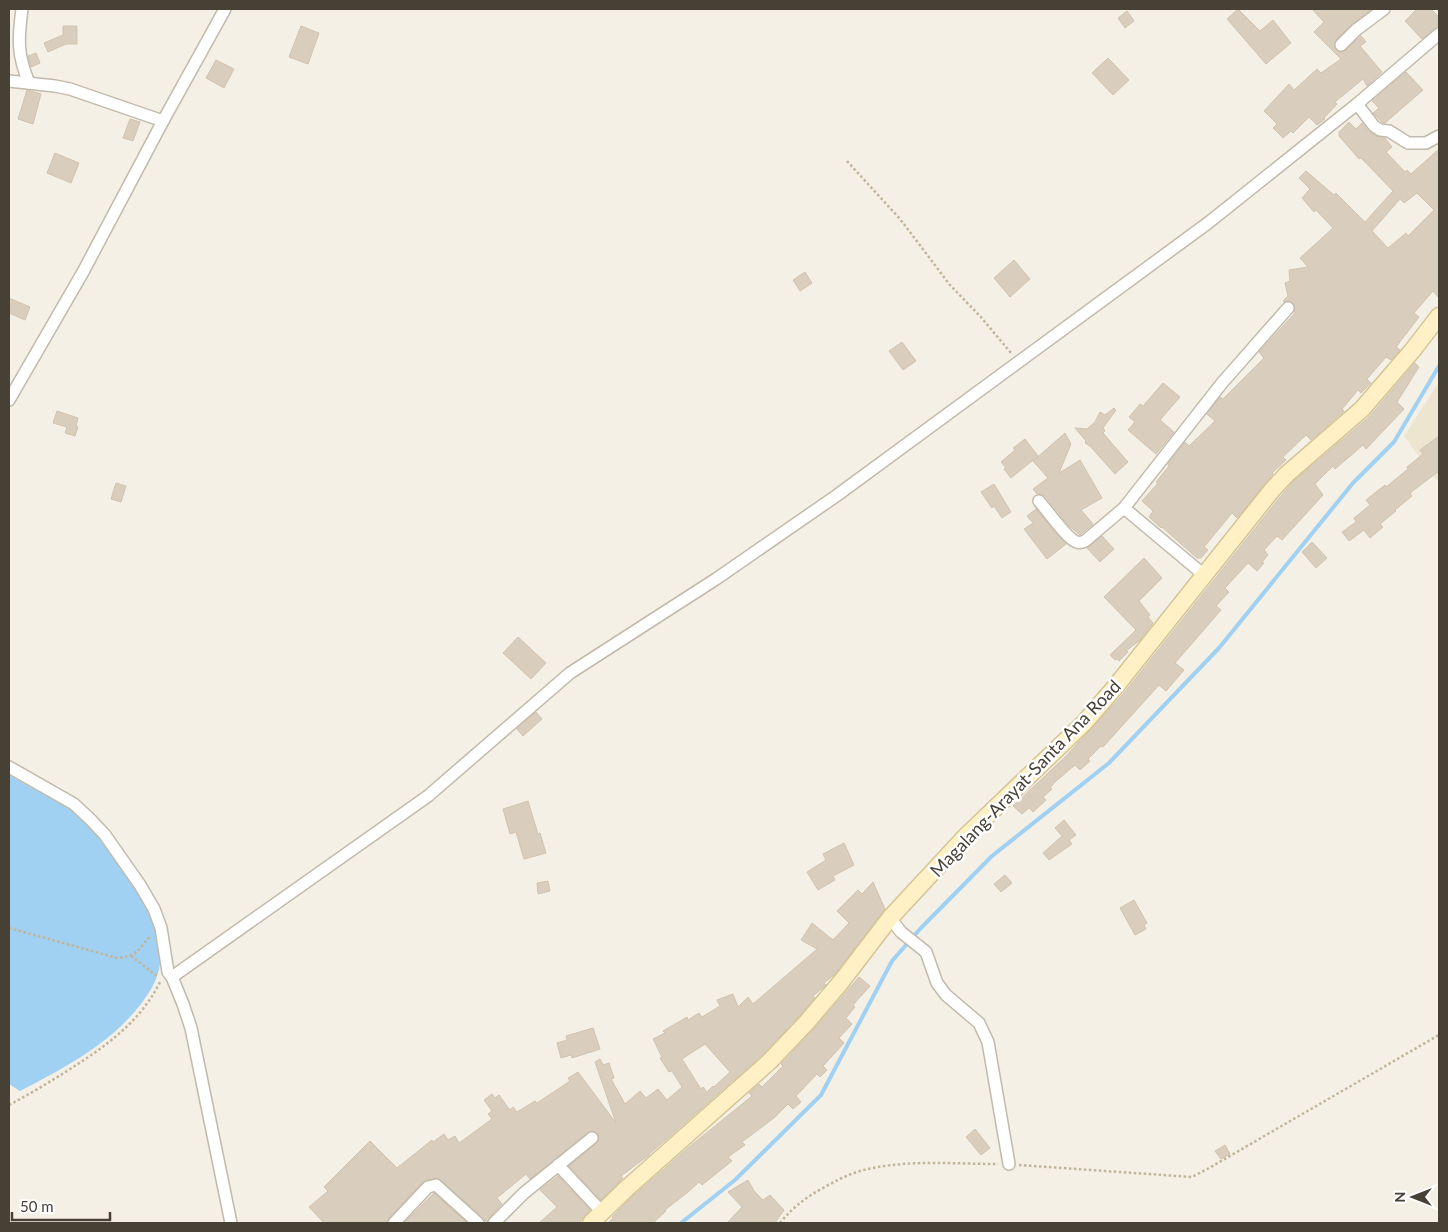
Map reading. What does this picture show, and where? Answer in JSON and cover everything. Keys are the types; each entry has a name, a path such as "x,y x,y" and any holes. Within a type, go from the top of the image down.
{"main road":[{"name":"Magalang-Arayat-Santa Ana Road","path":"597,1217 770,1061 807,1022 830,996 890,918 966,836 1084,722 1116,686 1272,490 1287,474 1362,409 1412,351 1439,316"}],"street":[{"path":"22,9 19,52 30,83"},
{"path":"9,400 82,272 225,9"},
{"path":"1341,45 1356,30 1384,9"},
{"path":"172,977 428,796 570,673 716,579 798,522 1208,223 1437,39"},
{"path":"9,81 70,90 163,120"},
{"path":"1357,104 1374,126 1380,130 1388,131 1408,143 1426,144 1439,136"},
{"path":"1040,501 1073,540 1078,543 1085,541 1124,508 1222,384 1288,308"},
{"path":"1124,508 1204,575"},
{"path":"9,767 74,804 91,820 105,835 140,885 154,909 161,928 168,972 172,977 191,1028 231,1223"},
{"path":"890,918 901,932 926,952 937,983 946,995 979,1023 984,1032 988,1042 1009,1164"},
{"path":"494,1223 524,1192 592,1138"},
{"path":"558,1165 597,1217"},
{"path":"394,1223 428,1186 436,1185 478,1223"}],"path":[{"path":"847,160 900,219 950,285 980,316 1018,362"},
{"path":"9,928 117,958 131,956 138,951 155,930 161,928"},
{"path":"9,1105 82,1061 120,1034 150,1002 162,980 131,956"},
{"path":"780,1223 788,1213 806,1198 839,1178 880,1166 909,1164 1009,1164 1192,1177 1439,1036"}],"shaded area":[{"path":"1439,382 1439,483 1404,436"}],"water":[{"path":"9,775 72,810 95,832 136,887 145,903 159,937 161,955 158,972 151,989 125,1022 93,1049 75,1061 20,1091 9,1084"}],"building":[{"path":"1238,9 1260,31 1273,20 1291,43 1266,64 1227,19"},
{"path":"1312,9 1372,9 1351,25 1336,40 1334,46 1339,52 1343,52 1361,36 1366,42 1360,46 1382,72 1367,86 1363,79 1335,102 1337,104 1325,119 1317,125 1309,117 1293,133 1291,131 1283,138 1273,128 1277,124 1264,111 1289,84 1294,90 1317,69 1321,73 1341,59 1314,32 1324,22"},
{"path":"1417,9 1431,9 1439,17 1439,26 1422,39 1405,21"},
{"path":"1127,11 1134,21 1125,28 1118,18"},
{"path":"63,26 77,26 77,44 66,44 48,52 44,43 63,35"},
{"path":"301,26 319,33 308,64 289,57"},
{"path":"36,53 40,63 31,67 28,56"},
{"path":"1108,58 1129,80 1113,95 1092,73"},
{"path":"216,60 234,69 224,88 206,78"},
{"path":"1406,72 1423,90 1383,123 1373,113 1379,108 1372,101"},
{"path":"27,90 41,94 33,124 18,119"},
{"path":"130,119 140,122 133,141 123,138"},
{"path":"1349,122 1356,129 1362,123 1368,131 1376,136 1385,138 1392,147 1386,152 1405,172 1407,170 1411,174 1439,149 1439,298 1433,291 1414,313 1419,317 1396,347 1400,350 1391,360 1386,357 1367,379 1371,383 1361,393 1358,390 1342,409 1344,411 1311,440 1306,435 1283,457 1286,460 1272,473 1237,518 1232,513 1204,547 1208,550 1201,558 1197,558 1149,517 1153,511 1142,501 1158,483 1156,482 1185,442 1189,446 1215,421 1207,414 1220,397 1223,399 1264,358 1259,352 1294,314 1293,303 1283,301 1288,296 1285,283 1290,281 1289,270 1308,267 1300,258 1333,228 1316,210 1314,212 1302,198 1310,189 1299,178 1306,171 1334,195 1336,193 1365,222 1393,191 1361,158 1359,159 1339,136 1339,132","holes":["1417,193 1434,210 1408,236 1406,233 1388,248 1372,231 1400,199 1404,203"]},
{"path":"55,153 79,163 71,183 47,173"},
{"path":"1014,260 1030,279 1010,297 994,278"},
{"path":"805,272 812,283 800,291 793,280"},
{"path":"9,298 30,307 25,320 9,313"},
{"path":"902,342 916,361 903,370 889,351"},
{"path":"1415,363 1419,367 1397,402 1404,409 1366,449 1363,445 1335,469 1333,466 1315,484 1323,495 1282,540 1277,536 1264,550 1268,555 1257,571 1248,563 1225,588 1229,592 1216,606 1221,610 1175,663 1184,670 1166,691 1159,685 1103,747 1101,746 1088,759 1090,761 1080,770 1075,765 1055,782 1050,788 1052,789 1043,797 1046,800 1033,812 1029,808 1022,814 1013,806 1066,756 1124,693 1294,481 1369,417"},
{"path":"1163,383 1180,397 1160,420 1174,432 1156,454 1128,430 1135,422 1129,417 1140,404 1143,406"},
{"path":"1114,408 1116,410 1103,428 1105,431 1103,433 1128,462 1115,474 1090,446 1085,443 1086,441 1075,428 1087,429 1095,422 1100,412 1105,415"},
{"path":"57,411 78,418 75,436 65,433 67,427 53,423"},
{"path":"1065,433 1071,444 1059,473 1080,460 1102,498 1081,510 1093,524 1080,535 1068,525 1045,496 1037,494 1033,489 1048,478 1033,461"},
{"path":"1439,436 1439,471 1410,493 1412,496 1380,524 1383,527 1370,538 1364,530 1349,541 1342,532 1356,522 1354,518 1370,505 1366,500 1408,469 1407,467 1423,454 1420,450"},
{"path":"1025,439 1038,456 1011,478 1001,462 1015,450 1013,448"},
{"path":"116,483 126,486 121,502 111,499"},
{"path":"994,484 1011,512 1002,518 981,492"},
{"path":"1036,509 1066,544 1047,559 1024,529 1033,523 1027,516"},
{"path":"1102,536 1114,549 1100,562 1087,548"},
{"path":"1312,542 1327,558 1316,568 1302,552"},
{"path":"1144,558 1162,578 1139,601 1150,615 1148,617 1153,623 1140,640 1126,651 1128,652 1119,661 1115,660 1110,655 1136,630 1104,597"},
{"path":"518,637 546,663 531,679 503,653"},
{"path":"536,712 542,719 523,736 517,729"},
{"path":"528,801 546,853 524,859 516,832 510,834 503,809"},
{"path":"1064,820 1076,835 1069,840 1072,844 1049,860 1043,853 1062,836 1055,828"},
{"path":"844,843 854,865 833,876 835,880 818,890 807,872 826,860 823,854"},
{"path":"1005,875 1012,883 1001,892 994,884"},
{"path":"548,881 550,891 538,894 537,883"},
{"path":"873,882 885,909 834,975 824,983 826,985 813,996 815,998 763,1054 649,1155 621,1176 623,1178 601,1200 569,1166 599,1141 598,1134 591,1131 530,1179 526,1174 497,1198 502,1204 489,1218 487,1223 483,1217 437,1178 423,1182 389,1218 387,1223 324,1223 309,1207 328,1191 324,1187 370,1141 397,1168 432,1140 433,1142 444,1134 448,1140 455,1136 459,1143 492,1119 488,1114 492,1111 484,1100 492,1094 495,1098 499,1095 510,1110 513,1107 517,1112 535,1101 537,1103 570,1081 568,1078 578,1072 616,1123 595,1062 600,1059 603,1065 609,1063 614,1078 611,1079 625,1104 640,1091 646,1098 658,1089 667,1100 682,1087 672,1071 669,1072 660,1058 662,1057 653,1039 687,1017 688,1020 699,1013 702,1017 720,1006 717,1000 733,994 738,1007 748,997 753,1004 817,949 801,940 812,923 833,940 849,923 837,911 858,890 862,894","holes":["705,1044 730,1072 707,1092 703,1087 701,1089 682,1059"]},
{"path":"1134,900 1147,923 1144,925 1146,929 1135,935 1120,908"},
{"path":"859,977 870,986 853,1005 855,1007 846,1018 852,1024 839,1038 844,1043 823,1066 827,1070 820,1077 817,1074 796,1096 801,1102 793,1109 788,1104 774,1118 742,1142 745,1145 728,1157 732,1161 702,1185 699,1182 665,1210 653,1223 608,1223 633,1196 752,1096 749,1093 759,1084 762,1087 783,1066 781,1064"},
{"path":"593,1028 600,1049 572,1058 571,1055 561,1058 557,1043 567,1040 566,1036"},
{"path":"975,1129 990,1148 981,1155 966,1137"},
{"path":"1225,1145 1230,1154 1221,1159 1215,1151"},
{"path":"558,1176 590,1210 579,1223 539,1223 557,1207 540,1190"},
{"path":"748,1180 754,1191 763,1200 770,1195 784,1210 775,1223 727,1223 742,1207 728,1192"},
{"path":"434,1193 467,1223 404,1223"}],"waterway":[{"path":"681,1223 735,1180 821,1095 892,961 920,929 992,856 1109,763 1219,648 1353,483 1394,442 1439,366"}]}
